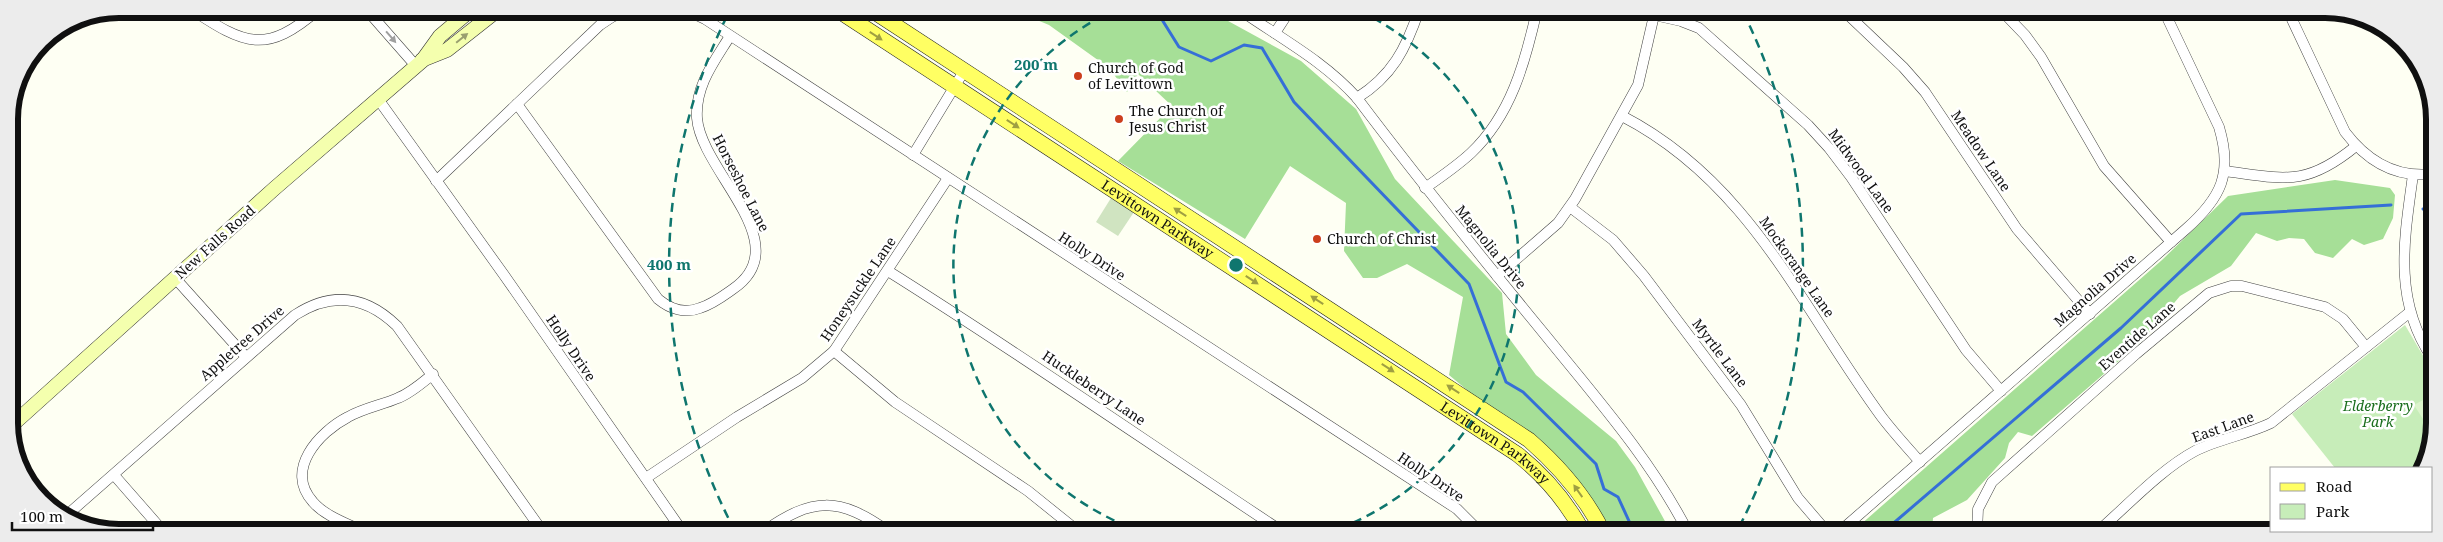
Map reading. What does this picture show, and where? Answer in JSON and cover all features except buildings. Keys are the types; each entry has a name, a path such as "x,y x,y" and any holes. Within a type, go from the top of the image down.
{"main road":[{"name":"New Falls Road","path":"18,420 175,278 419,63 440,36 461,18"},
{"name":"New Falls Road","path":"419,63 448,50 488,18"},
{"name":"Levittown Parkway","path":"850,18 1517,454 1550,483 1578,524"},
{"name":"Levittown Parkway","path":"882,18 1529,440 1567,476 1589,506 1599,524"}],"street":[{"path":"205,18 230,34 247,40 260,41 291,31 308,18"},
{"path":"375,18 419,63"},
{"path":"436,181 600,25 610,18"},
{"name":"Holly Drive","path":"703,18 1456,509 1472,524"},
{"name":"Magnolia Drive","path":"1252,18 1328,71 1357,98 1425,188 1644,458 1683,524"},
{"path":"1275,33 1285,18"},
{"path":"1357,98 1384,78 1393,66 1415,18"},
{"path":"1425,188 1471,153 1500,118 1517,84 1535,18"},
{"path":"1497,276 1541,239 1570,207 1622,116 1643,70 1653,18"},
{"name":"Midwood Lane","path":"1671,18 1699,28 1820,137 1852,177 1966,350 2001,391"},
{"name":"Meadow Lane","path":"1851,18 1903,67 1925,92 2017,229 2090,314"},
{"path":"2009,18 2025,35 2041,57 2104,166 2170,242"},
{"name":"Magnolia Drive","path":"1848,524 2203,214 2212,202 2222,182 2226,154 2219,127 2167,18"},
{"path":"2291,18 2345,132 2356,146 2374,161 2389,169 2413,175 2426,174"},
{"name":"Horseshoe Lane","path":"517,104 658,299 676,310 698,309 715,302 747,278 752,270 758,247 751,227 704,142 697,120 696,107 701,86 730,36"},
{"path":"913,155 964,72"},
{"name":"Holly Drive","path":"378,99 678,524"},
{"name":"Mockorange Lane","path":"1622,116 1658,136 1690,163 1752,224 1776,256 1880,415 1920,462"},
{"path":"2225,171 2283,179 2296,178 2320,170 2356,146"},
{"path":"2413,175 2404,268 2410,312 2417,332 2426,348"},
{"name":"Honeysuckle Lane","path":"646,478 736,417 802,378 834,351 948,178"},
{"name":"Myrtle Lane","path":"1570,207 1613,240 1644,276 1741,405 1802,503 1820,524"},
{"name":"Huckleberry Lane","path":"888,271 1106,412 1166,455 1271,524"},
{"path":"175,278 246,357"},
{"name":"Eventide Lane","path":"1977,524 1978,509 1992,482 2136,354 2209,293 2231,286 2242,286 2325,307 2343,319 2366,347"},
{"name":"Appletree Drive","path":"70,512 303,309 327,301 357,301 378,309 397,326 433,374 537,524"},
{"name":"East Lane","path":"2107,524 2186,456 2208,445 2254,431 2270,423 2410,312"},
{"path":"834,351 895,402 1028,491 1069,524"},
{"path":"348,524 328,514 312,501 304,484 303,464 307,454 321,437 346,418 400,397 433,374"},
{"path":"114,474 158,524"},
{"path":"774,524 794,511 817,505 850,510 864,515 877,524"}],"green space":[{"path":"1032,18 1223,18 1301,61 1356,109 1395,179 1502,293 1506,334 1536,375 1616,441 1635,467 1667,524 1600,524 1555,454 1473,395 1449,375 1463,297 1407,264 1377,278 1363,278 1344,251 1346,203 1290,166 1245,239 1118,161 1172,106 1138,74 1127,92 1109,68 1049,25"},
{"path":"2335,180 2390,188 2395,195 2393,218 2383,239 2364,245 2352,239 2333,258 2315,253 2304,239 2289,238 2277,241 2256,233 2231,266 2180,296 2142,341 2032,436 2018,432 2009,443 2005,458 1967,500 1933,518 1933,524 1861,524 2162,260 2228,196"},
{"path":"1111,198 1134,212 1118,236 1096,222"},
{"name":"Elderberry Park","path":"2405,325 2426,361 2426,423 2424,443 2415,467 2334,467 2292,414"},
{"path":"2426,398 2426,424 2414,405"}],"waterway":[{"path":"1161,18 1179,47 1211,61 1244,45 1262,48 1294,102 1469,284 1506,382 1523,392 1596,464 1604,489 1618,497 1630,524"},
{"path":"1892,524 2121,328 2241,214 2391,205"}],"place":[{"name":"Church of God of Levittown","path":"1078,76"},
{"name":"The Church of Jesus Christ","path":"1119,119"},
{"name":"Church of Christ","path":"1317,239"}]}
